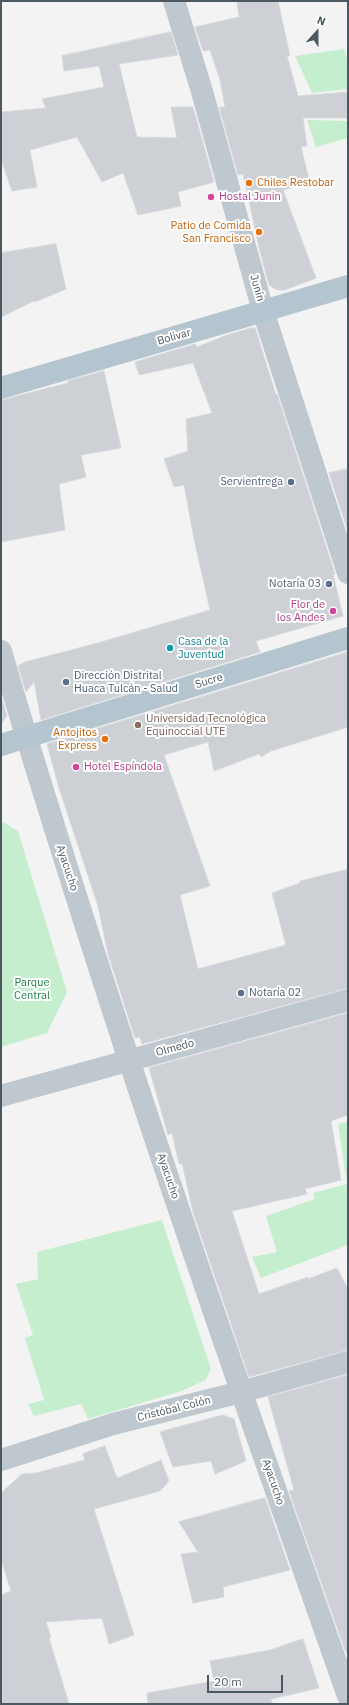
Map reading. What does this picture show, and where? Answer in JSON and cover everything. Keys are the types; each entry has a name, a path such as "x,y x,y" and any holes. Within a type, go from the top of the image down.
{"main road":[{"name":"Bolivar","path":"1,388 348,286"},
{"name":"Sucre","path":"1,745 348,638"}],"street":[{"name":"Junín","path":"174,1 201,88 263,311 348,573"},
{"name":"Ayacucho","path":"1,651 26,738 129,1060 241,1392 348,1696"},
{"name":"Olmedo","path":"1,1096 348,1000"},
{"name":"Cristóbal Colón","path":"1,1460 113,1424 241,1392 348,1362"}],"green space":[{"path":"344,49 348,62 348,89 312,93 295,56"},
{"path":"307,120 348,121 348,138 316,147"},
{"name":"Parque Central","path":"1,821 18,831 67,992 47,1033 1,1047"},
{"path":"348,1121 348,1245 261,1278 252,1257 277,1252 266,1216 315,1199 313,1193 347,1184 338,1124"},
{"path":"162,1220 211,1369 206,1380 179,1392 88,1419 81,1404 34,1416 28,1404 44,1400 25,1338 33,1335 16,1284 38,1279 37,1252"}],"building":[{"path":"237,1 278,1 290,56 287,56 298,96 348,92 348,118 303,118 307,146 301,147 310,183 283,190 316,278 285,290 277,290 269,285 260,252 243,174 238,175 219,107 225,107 220,80 210,50 203,51 195,27 239,17"},
{"path":"171,32 178,55 119,64 137,137 177,138 171,107 193,107 214,182 178,192 181,206 138,215 123,173 102,182 77,137 30,150 37,187 12,191 1,159 1,112 46,108 42,99 104,87 99,66 64,71 62,56"},
{"path":"56,244 66,289 35,302 34,301 1,317 1,253"},
{"path":"255,328 335,574 333,574 343,616 256,641 260,652 41,720 34,682 26,692 18,666 25,662 94,644 210,610 194,539 184,485 174,487 164,459 188,451 186,419 212,413 193,363 139,375 135,362 195,344 197,347 227,335"},
{"path":"104,371 121,448 81,455 86,477 59,484 65,530 1,542 1,400 68,383 68,381"},
{"path":"348,469 348,532 329,473"},
{"path":"348,652 348,727 271,751 261,757 259,754 214,771 208,742 164,755 210,886 180,895 198,969 286,945 272,893 300,883 300,881 348,869 348,988 142,1044 140,1037 135,1038 108,954 98,906 59,788 47,744"},
{"path":"1,696 7,716 1,724"},
{"path":"348,1013 348,1115 331,1121 341,1180 305,1189 307,1194 232,1211 259,1294 308,1277 308,1279 337,1268 348,1289 348,1350 249,1377 193,1212 182,1163 179,1164 172,1133 168,1135 149,1068"},
{"path":"348,1375 348,1652 346,1653 289,1491 294,1490 268,1397"},
{"path":"223,1415 234,1419 246,1461 215,1474 211,1461 173,1467 160,1432"},
{"path":"105,1446 117,1478 161,1460 169,1481 160,1491 94,1509 134,1635 109,1644 102,1618 46,1622 51,1637 49,1638 69,1704 1,1704 1,1595 11,1591 1,1560 1,1493 22,1474 36,1473 85,1460 83,1454"},
{"path":"265,1498 290,1570 223,1587 224,1597 193,1603 181,1554 198,1552 179,1522"},
{"path":"303,1639 319,1688 271,1699 272,1704 148,1704 147,1693 214,1681 210,1661 270,1650"}],"place":[{"name":"Chiles Restobar","path":"249,183"},
{"name":"Hostal Junin","path":"211,197"},
{"name":"Patio de Comida San Francisco","path":"259,232"},
{"name":"Servientrega","path":"291,482"},
{"name":"Notaría 03","path":"329,584"},
{"name":"Flor de los Andes","path":"333,611"},
{"name":"Casa de la Juventud","path":"170,648"},
{"name":"Dirección Distrital Huaca Tulcán - Salud","path":"66,682"},
{"name":"Universidad Tecnológica Equinoccial UTE","path":"138,725"},
{"name":"Antojitos Express","path":"105,739"},
{"name":"Hotel Espíndola","path":"76,767"},
{"name":"Notaría 02","path":"241,993"}]}
